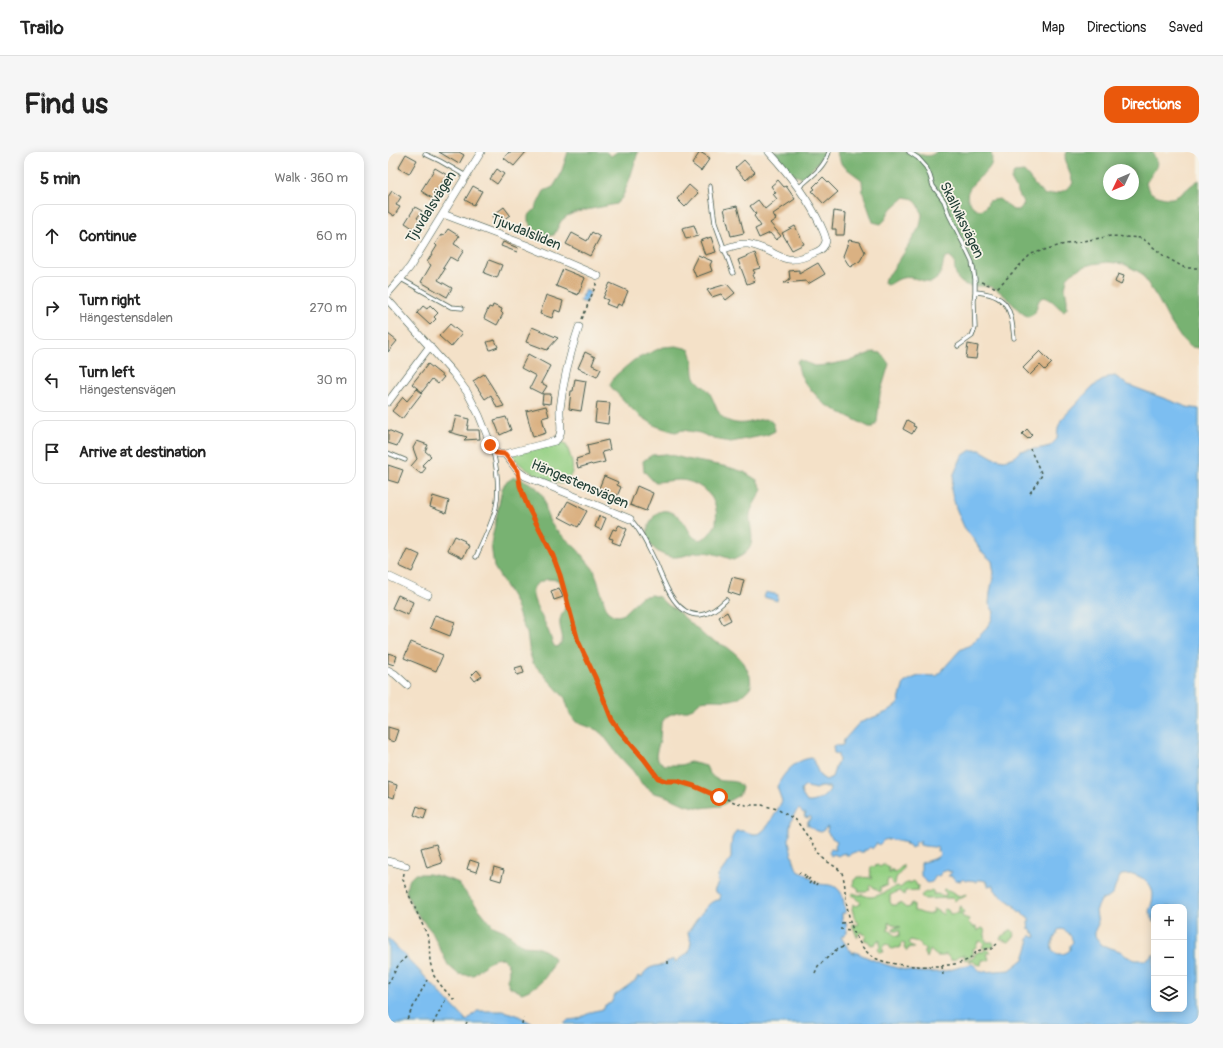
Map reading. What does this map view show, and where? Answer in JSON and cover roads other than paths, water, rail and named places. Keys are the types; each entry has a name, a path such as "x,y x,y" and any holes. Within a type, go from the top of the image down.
{"street":[{"name":"Tjuvdalsvägen","path":"388,293 401,279 443,214 480,152"},
{"path":"724,249 737,244 749,244 789,259 804,258 820,250 825,245 826,237 809,202 769,152"},
{"name":"Tjuvdalsliden","path":"443,214 526,245 598,276"},
{"path":"388,300 453,373 479,415 493,450 499,454 505,454"},
{"name":"Hängestensvägen","path":"579,327 567,364 560,410 561,428 559,437 555,441 505,454 518,471 526,476 630,519"},
{"path":"388,402 430,346"},
{"path":"388,576 428,595"},
{"path":"388,670 407,685"},
{"path":"388,861 406,866"}],"lane":[{"path":"798,188 822,166 829,152"},
{"name":"Skallviksvägen","path":"908,152 918,158 926,167 933,186 944,201 955,228 964,243 972,262 975,279 974,301 976,328 972,336 958,346"},
{"path":"425,154 466,176"},
{"path":"710,186 715,223 733,273"},
{"path":"401,279 451,307 462,308"},
{"path":"975,292 984,292 1003,301 1010,313 1014,338"},
{"path":"476,557 493,518 496,507 498,488 497,470 493,450"},
{"path":"388,453 405,460"},
{"path":"630,519 643,537 670,596 685,611 693,614 703,614 714,610 726,600"}],"water":[{"path":"585,290 590,292 586,303 580,301"},
{"path":"1115,376 1126,384 1187,407 1199,409 1199,1024 564,1024 568,1020 577,1019 594,1011 604,1009 605,1005 611,1003 615,995 636,980 638,976 642,977 648,969 664,965 666,962 674,959 675,962 689,952 691,942 688,933 708,906 716,900 720,900 720,895 714,891 719,881 717,881 718,876 731,858 732,838 736,831 758,834 767,827 782,801 777,787 786,772 795,764 812,758 820,776 826,780 832,777 839,761 838,754 834,753 833,746 843,745 844,740 859,723 887,712 898,704 904,683 919,676 937,676 960,650 972,644 984,631 991,621 994,612 989,604 994,573 992,561 981,551 964,527 956,508 951,490 954,474 962,456 971,450 980,450 994,458 1004,460 1014,457 1020,451 1050,446 1057,439 1058,428 1061,420 1092,387 1108,377","holes":["804,786 815,789 820,787 829,787 830,789 826,795 820,799 814,802 807,802 801,791","799,809 803,813 806,813 804,815 805,817 811,817 811,819 807,822 809,824 806,824 814,830 821,832 828,827 827,832 837,841 835,846 836,850 831,849 829,852 831,856 834,854 838,856 846,853 846,855 848,855 855,852 864,852 864,850 867,850 870,847 872,849 877,843 879,845 884,840 888,839 888,841 890,839 907,843 905,844 909,845 911,848 915,846 915,843 920,841 920,845 938,848 937,851 939,851 940,855 936,858 921,863 921,876 927,883 932,882 936,876 939,876 942,872 948,870 949,872 952,872 948,876 952,876 955,880 961,881 963,879 965,881 976,881 976,883 978,880 981,880 986,881 988,886 993,885 997,893 1015,906 1015,908 1020,912 1019,913 1022,911 1023,915 1028,917 1030,921 1028,922 1029,930 1030,929 1036,937 1031,935 1027,941 1028,940 1029,943 1024,959 1010,970 982,972 972,964 939,972 916,972 896,968 855,952 853,952 855,954 852,953 841,937 847,933 846,922 842,921 842,913 846,913 841,892 832,886 817,883 807,875 798,871 795,865 789,839 793,817","1133,874 1145,880 1152,888 1153,898 1151,904 1187,904 1187,1012 1151,1012 1151,957 1147,960 1135,960 1126,956 1120,951 1102,945 1095,936 1095,930 1098,924 1096,911 1101,900 1108,898 1113,894 1121,875","1061,929 1070,935 1073,942 1070,945 1070,950 1064,954 1057,954 1052,947 1058,930"]},
{"path":"766,592 778,595 777,601 764,597"},
{"path":"1151,904 1151,916 1149,911"},
{"path":"388,938 467,1021 477,1011 503,1011 517,1015 533,1024 388,1024"}]}
